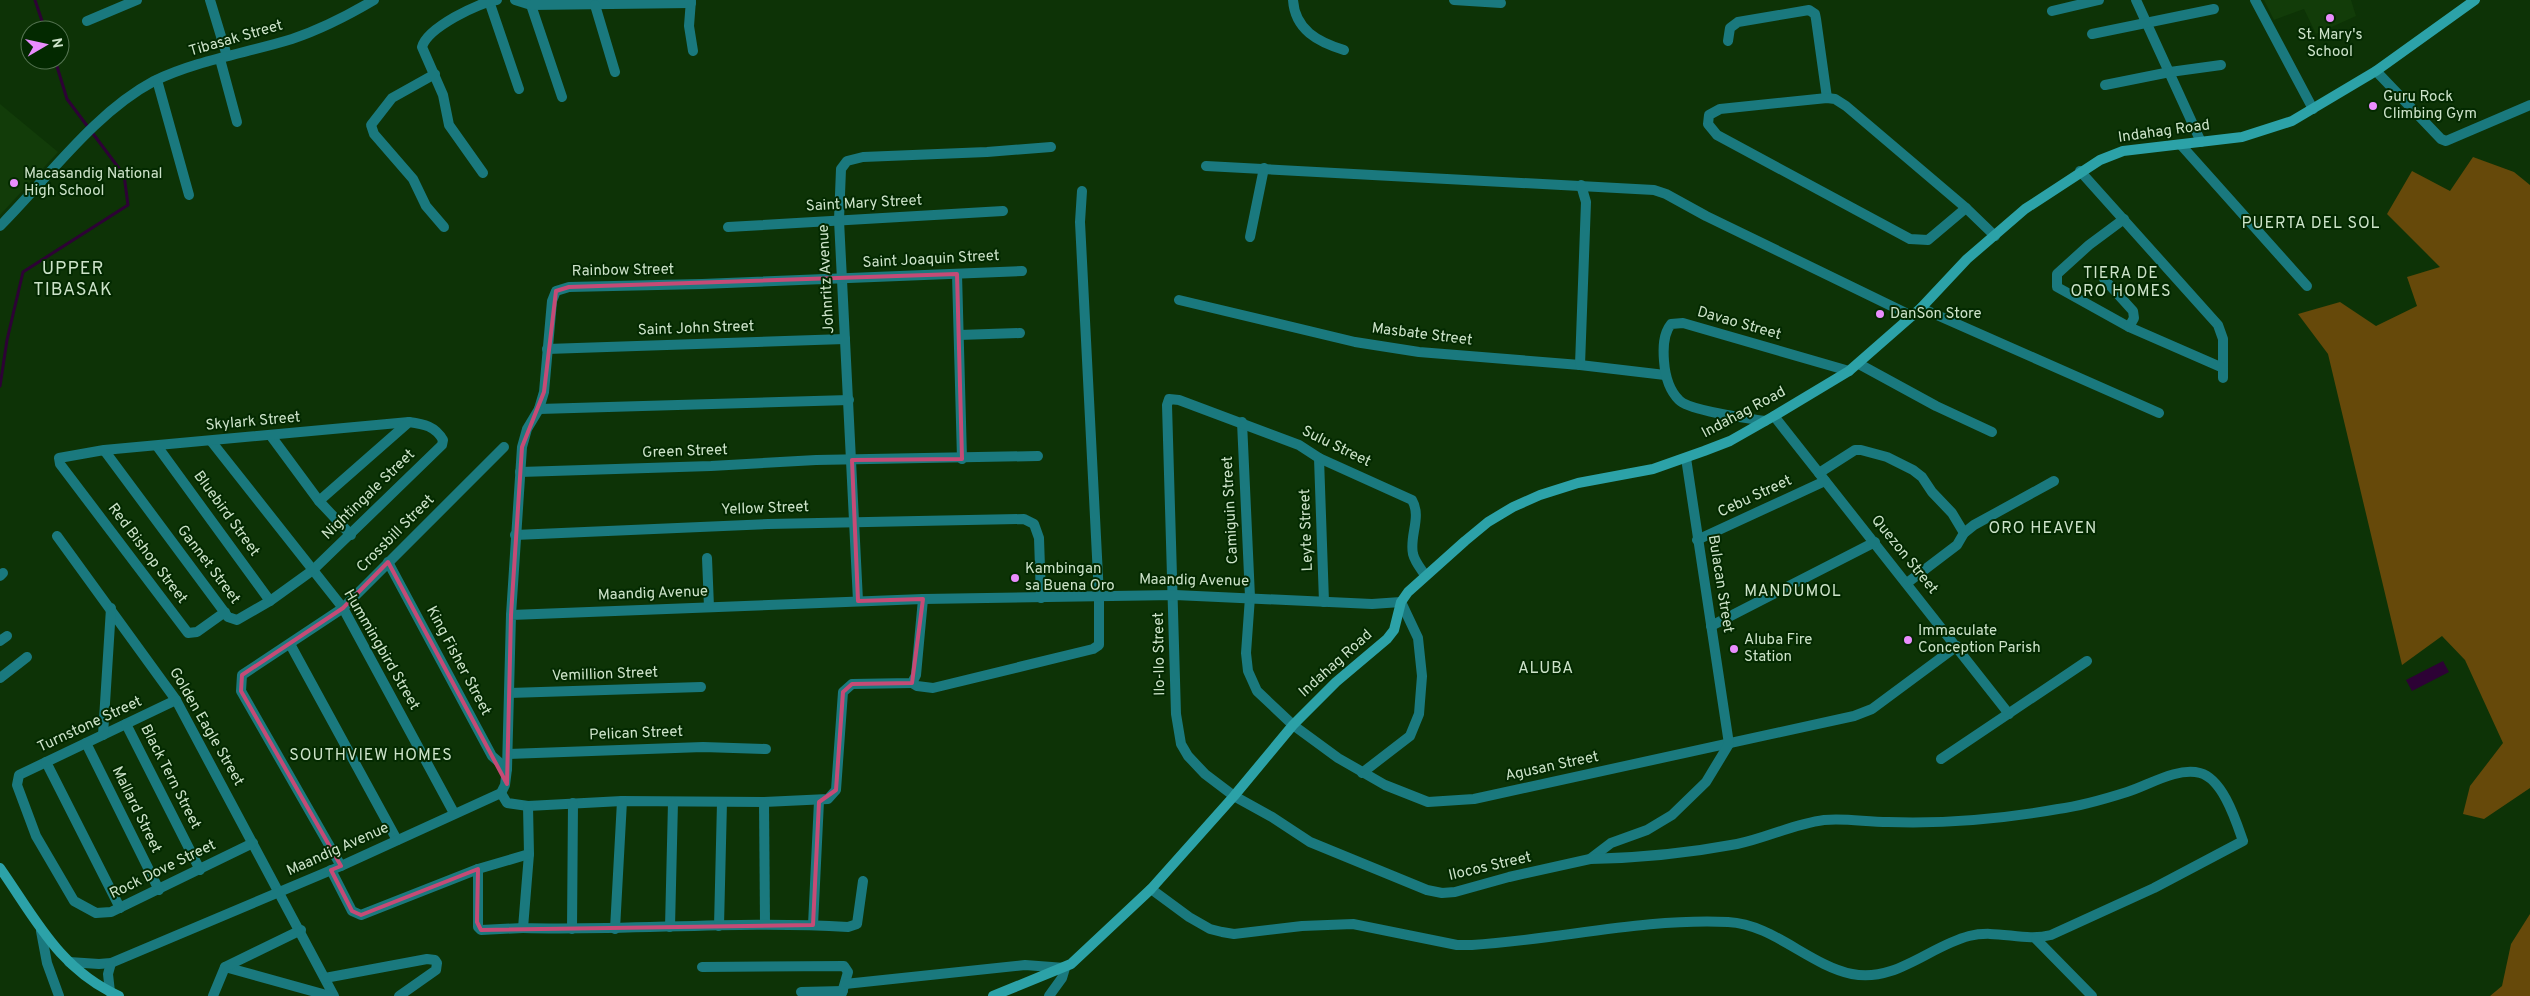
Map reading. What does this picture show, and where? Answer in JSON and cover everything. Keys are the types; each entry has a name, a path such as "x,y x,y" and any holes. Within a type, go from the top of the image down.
{"main road":[{"name":"Indahag Road","path":"993,996 1065,968 1077,960 1151,888 1234,796 1293,725 1336,682 1387,639 1394,630 1401,602 1425,575 1488,522 1512,507 1540,495 1578,483 1653,468 1730,441 1849,371 1921,308 1967,259 2025,209 2080,171 2104,158 2123,151 2257,133 2292,121 2376,71 2475,0"},
{"path":"0,868 41,931 69,962 114,994"}],"street":[{"path":"87,21 138,0"},
{"path":"210,0 236,122"},
{"name":"Tibasak Street","path":"0,226 111,112 125,100 157,80 223,57 291,39 333,24 374,0"},
{"path":"483,173 449,125 443,95 422,47 424,43 469,9 493,0 519,89"},
{"path":"515,0 531,5 691,2 689,32 693,51"},
{"path":"1293,0 1297,17 1311,36 1323,44 1344,50"},
{"path":"1454,0 1501,3"},
{"path":"2052,11 2100,0"},
{"path":"2136,0 2200,142"},
{"path":"2255,0 2313,109"},
{"path":"531,5 562,97"},
{"path":"595,5 615,72"},
{"path":"1728,41 1730,28 1738,22 1809,10 1813,12 1816,19 1827,98"},
{"path":"2092,34 2214,10"},
{"path":"2104,85 2170,72 2221,65"},
{"path":"2376,71 2441,139 2446,141 2530,105"},
{"path":"435,74 392,98 371,126 374,134 418,187 426,206 444,227"},
{"path":"157,80 189,195"},
{"path":"1966,208 1928,240 1910,239 1717,135 1708,124 1709,114 1720,109 1827,98 1835,99 1846,106 1966,208 1995,236"},
{"path":"2180,144 2307,286"},
{"name":"Johnritz Avenue","path":"858,601 839,220 839,176 844,165 852,159 1051,147"},
{"path":"1206,166 1642,188 1666,194 1706,216 1912,316"},
{"path":"1250,237 1264,168"},
{"path":"2080,171 2124,219 2218,325 2223,339 2223,373 2129,327 2057,287 2057,274 2089,245 2124,219"},
{"path":"1580,365 1586,202 1581,185"},
{"path":"510,615 508,754 505,785 501,793 507,803 528,806 622,801 764,802 828,799 836,790 841,698 846,688 852,684 912,683 917,686 933,688 1093,649 1099,642 1099,596 1080,222 1082,191"},
{"name":"Saint Mary Street","path":"728,227 1003,211"},
{"name":"Saint Joaquin Street","path":"842,279 1022,271"},
{"path":"957,274 962,459"},
{"name":"Rainbow Street","path":"510,615 522,447 527,429 539,409 544,392 546,349 553,296 563,288 842,279"},
{"path":"2104,279 2134,314 2133,321 2129,327"},
{"name":"Masbate Street","path":"1179,300 1355,342 1459,356 1580,365 1665,375"},
{"path":"1921,308 2160,413"},
{"name":"Davao Street","path":"1770,419 1684,404 1679,401 1665,375 1664,339 1666,330 1676,322 1849,371"},
{"path":"959,335 1020,333"},
{"name":"Saint John Street","path":"546,349 846,339"},
{"path":"1858,364 1936,406 1992,432"},
{"path":"539,409 849,400"},
{"name":"Sulu Street","path":"1169,400 1179,400 1242,422 1299,445 1319,458 1412,500 1416,516 1412,540 1413,556 1425,575"},
{"name":"Ilo-Ilo Street","path":"1169,400 1167,405 1176,714 1181,744 1195,764 1234,796"},
{"name":"Quezon Street","path":"1770,419 1822,477 1875,542 2008,714"},
{"path":"319,501 409,422"},
{"name":"Skylark Street","path":"59,458 104,450 409,422 429,425 443,440"},
{"name":"Camiguin Street","path":"1242,422 1243,484 1250,597"},
{"path":"271,436 319,501 351,535"},
{"name":"Nightingale Street","path":"313,570 442,445 443,440"},
{"name":"Hummingbird Street","path":"211,441 343,608 454,813"},
{"name":"Bluebird Street","path":"157,446 270,600"},
{"name":"Crossbill Street","path":"336,868 241,691 242,676 343,608 504,447"},
{"name":"Gannet Street","path":"104,450 232,620 237,620 270,600 313,570"},
{"name":"Cebu Street","path":"1698,540 1822,477 1855,450 1887,457 1922,477 1932,492 1955,518 1964,533"},
{"name":"Green Street","path":"520,472 852,460 1038,456"},
{"name":"Red Bishop Street","path":"59,458 60,464 188,633 197,632 225,612"},
{"name":"Leyte Street","path":"1319,458 1324,602"},
{"name":"Bulacan Street","path":"1686,458 1729,744"},
{"path":"1907,583 1957,545 1964,533 1990,515 2054,481"},
{"name":"Yellow Street","path":"515,535 853,522 1030,521 1037,530 1041,571 1041,598"},
{"name":"Golden Eagle Street","path":"57,536 176,700 301,930 334,996"},
{"path":"1711,626 1875,542"},
{"path":"707,558 709,607"},
{"name":"King Fisher Street","path":"388,562 492,756 507,769"},
{"name":"Maandig Avenue","path":"510,615 858,601 1099,596 1250,597 1372,604 1401,602"},
{"name":"Agusan Street","path":"1250,597 1246,653 1251,681 1264,700 1293,725 1362,773 1413,798 1428,802 1450,802 1864,714 1957,646"},
{"path":"912,683 916,675 923,599"},
{"path":"1362,773 1410,736 1419,714 1422,676 1418,638 1401,602"},
{"path":"103,735 111,608"},
{"path":"290,644 397,840"},
{"path":"0,678 28,657"},
{"path":"1941,759 2087,661"},
{"name":"Vemillion Street","path":"509,693 701,687"},
{"name":"Turnstone Street","path":"17,778 46,762 176,700"},
{"name":"Black Tern Street","path":"126,724 200,870"},
{"name":"Mallard Street","path":"86,743 159,890"},
{"name":"Ilocos Street","path":"1234,796 1272,817 1310,842 1427,890 1442,893 1455,892 1509,877 1590,859 1612,844 1647,830 1672,816 1706,782 1729,744"},
{"name":"Pelican Street","path":"508,754 703,747 766,749"},
{"path":"46,762 120,908"},
{"path":"1151,888 1189,917 1210,929 1234,934 1302,926 1354,924 1457,945 1472,945 1695,921 1730,922 1756,928 1819,960 1851,974 1863,975 1896,970 1952,942 1970,936 1990,934 2036,939 2051,935 2154,888 2233,848 2243,841 2237,819 2213,780 2200,773 2173,775 2127,792 2061,809 2001,818 1886,822 1838,818 1796,824 1739,843 1700,850 1623,858 1590,859"},
{"name":"Rock Dove Street","path":"17,778 17,786 36,836 74,901 96,913 111,912 254,843"},
{"name":"Maandig Avenue","path":"69,962 111,963 336,868 501,793"},
{"path":"813,925 819,800"},
{"path":"615,929 622,801"},
{"path":"670,927 673,802"},
{"path":"719,926 722,802"},
{"path":"764,802 765,923"},
{"path":"572,929 573,803"},
{"path":"523,928 528,854 528,806"},
{"path":"336,868 352,910 361,915 478,868 528,854"},
{"path":"478,868 478,927 481,930 523,928 615,929 765,923 855,926 859,916 863,881"},
{"path":"213,996 225,967 301,930"},
{"path":"41,931 47,963 59,996"},
{"path":"2036,939 2092,996"},
{"path":"325,978 427,959 435,960 437,963 436,970 399,996"},
{"path":"111,963 108,974 114,994"},
{"path":"702,967 844,966 848,972 843,990"},
{"path":"801,992 843,990 1025,966 1065,968 1062,978 1049,996"},
{"path":"225,967 330,996"}],"highlighted area":[{"path":"957,274 962,459 852,460 858,601 923,599 912,683 852,684 843,692 836,790 819,802 813,925 481,930 477,922 478,869 361,915 352,911 331,870 341,866 241,691 242,675 343,608 388,562 507,784 511,615 522,447 544,392 556,291 569,287"}],"shaded area":[{"name":"St. Mary's School","path":"2264,0 2351,0 2356,16 2316,34 2304,9 2274,20"},
{"name":"Macasandig National High School","path":"0,104 58,152 0,215"},
{"path":"2473,157 2514,172 2530,185 2530,788 2484,819 2463,814 2470,786 2503,743 2465,660 2442,636 2402,665 2328,354 2298,314 2340,302 2376,326 2417,306 2407,277 2440,267 2387,214 2412,171 2450,191"},
{"path":"2443,661 2449,672 2412,691 2406,680"},
{"path":"2530,914 2530,996 2490,996 2502,986 2511,944"}],"waterway":[{"path":"35,0 42,20"},
{"path":"0,386 7,340 23,272 128,205 124,175 67,99 58,70"}],"place":[{"name":"St. Mary's School","path":"2330,18"},
{"name":"Guru Rock Climbing Gym","path":"2373,106"},
{"name":"Macasandig National High School","path":"14,183"},
{"name":"DanSon Store","path":"1880,314"},
{"name":"Kambingan sa Buena Oro","path":"1015,578"},
{"name":"Immaculate Conception Parish","path":"1908,640"},
{"name":"Aluba Fire Station","path":"1734,649"}],"district":[{"name":"PUERTA DEL SOL","path":"2311,224"},
{"name":"UPPER TIBASAK","path":"73,279"},
{"name":"TIERA DE ORO HOMES","path":"2121,283"},
{"name":"ORO HEAVEN","path":"2043,529"},
{"name":"MANDUMOL","path":"1793,592"},
{"name":"ALUBA","path":"1546,669"},
{"name":"SOUTHVIEW HOMES","path":"371,756"}]}
